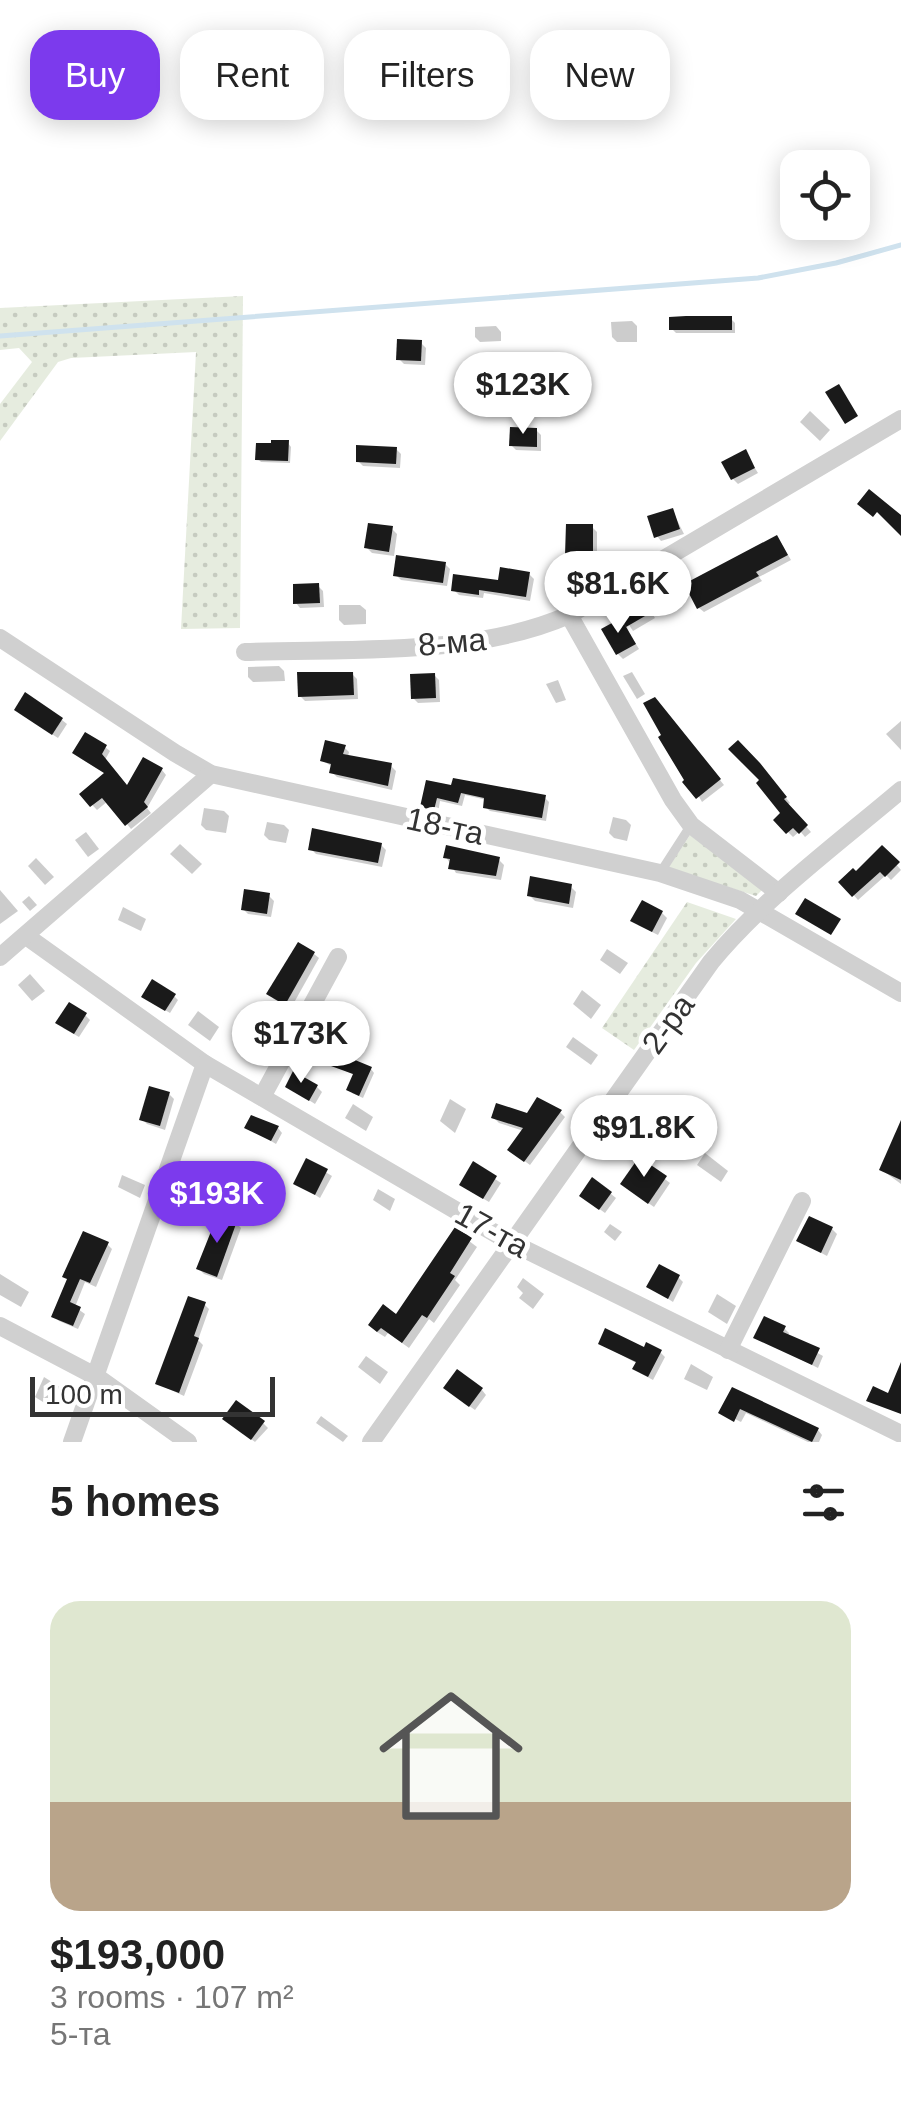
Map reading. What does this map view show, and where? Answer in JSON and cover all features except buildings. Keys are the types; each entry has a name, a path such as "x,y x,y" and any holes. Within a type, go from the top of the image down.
{"street":[{"name":"8-ма","path":"245,652 459,643 524,632 569,615 897,427"},
{"path":"569,615 673,800 691,825 778,893"},
{"name":"18-та","path":"0,638 175,754 212,774 660,874 712,890 760,910 901,992"},
{"path":"0,957 212,774"},
{"name":"2-ра","path":"372,1442 711,962 778,893 901,790"},
{"name":"17-та","path":"26,936 205,1064 510,1242 901,1434"},
{"path":"262,1097 338,957"},
{"path":"72,1442 205,1064"},
{"path":"728,1350 802,1200"},
{"path":"0,1326 97,1377 188,1442"}],"lane":[{"path":"660,874 691,825"}],"shaded area":[{"path":"243,296 240,628 181,629 196,352 71,358 58,362 0,441 0,404 32,362 19,348 0,350 0,308"},
{"path":"690,835 763,889 756,896 668,868"},
{"path":"687,902 736,919 696,963 634,1050 602,1028"}],"waterway":[{"path":"0,336 758,278 901,245"}]}
